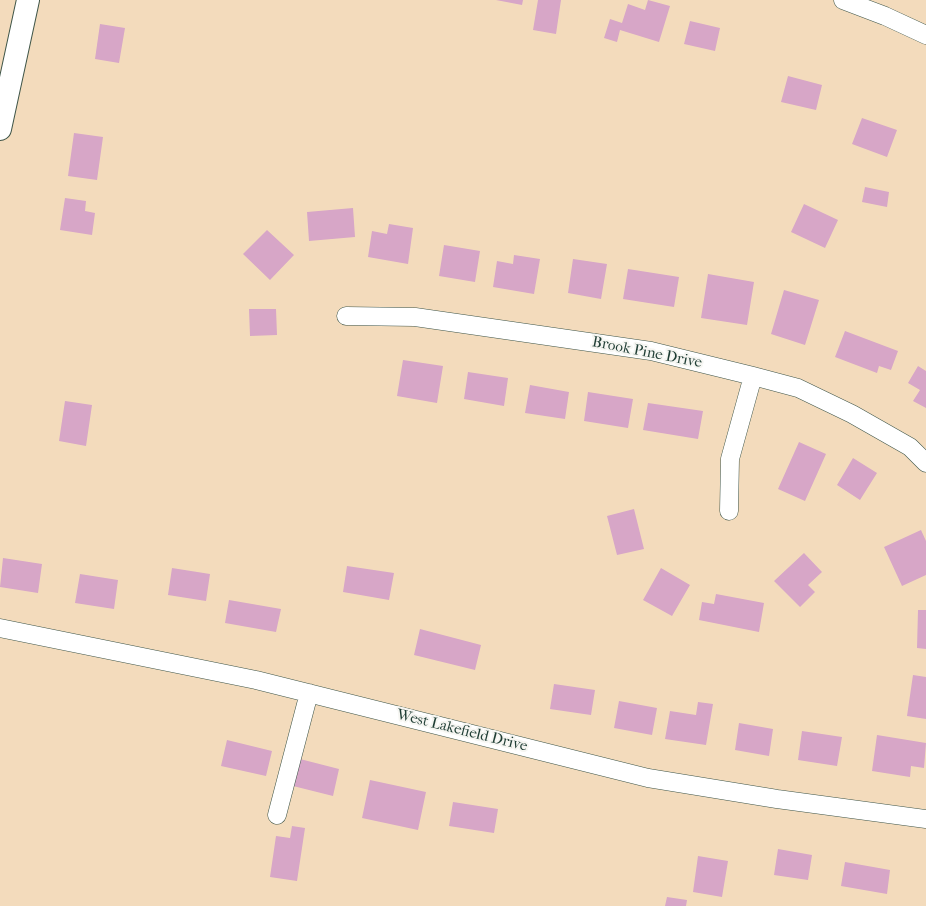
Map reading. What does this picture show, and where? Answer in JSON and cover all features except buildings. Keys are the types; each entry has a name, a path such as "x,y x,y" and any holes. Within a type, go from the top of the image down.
{"main road":[{"path":"0,129 28,0"}],"street":[{"path":"844,0 885,16 926,36"},
{"name":"Brook Pine Drive","path":"346,316 415,317 651,351 753,376 798,388 852,414 910,447 926,463"},
{"path":"729,511 730,459 753,376"},
{"name":"West Lakefield Drive","path":"0,628 256,680 648,778 777,799 926,819"},
{"path":"277,815 309,693"}]}
